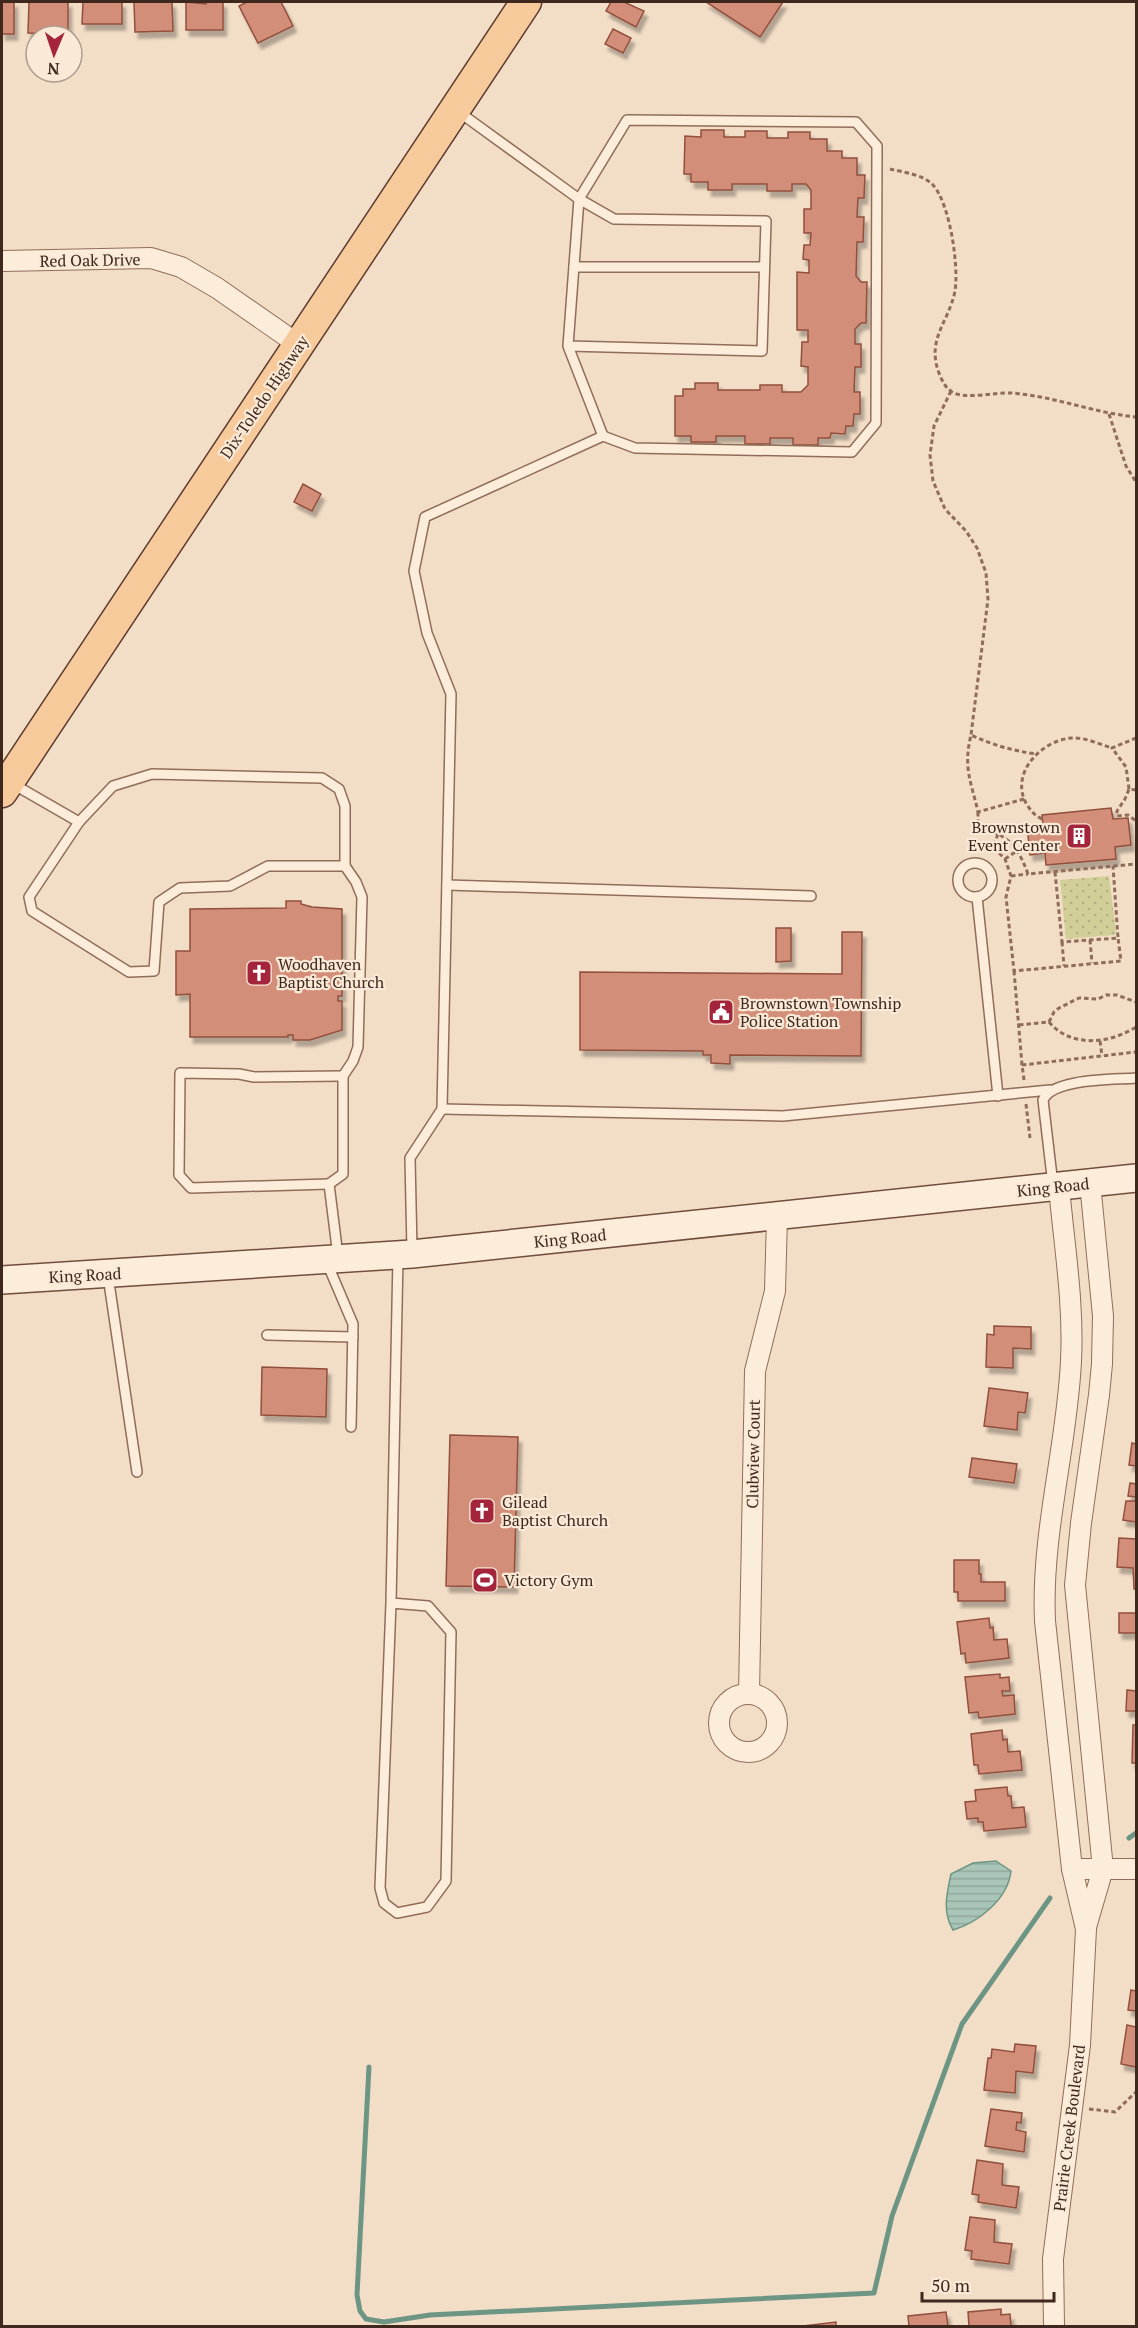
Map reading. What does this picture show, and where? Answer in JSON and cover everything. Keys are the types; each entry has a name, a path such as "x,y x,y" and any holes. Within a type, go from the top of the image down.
{"main road":[{"name":"Dix-Toledo Highway","path":"5,787 526,2"},
{"name":"King Road","path":"2,1280 405,1255 1137,1178"}],"street":[{"name":"Red Oak Drive","path":"2,261 150,258 181,267 217,288 299,345"},
{"name":"Prairie Creek Boulevard","path":"1054,2326 1053,2259 1083,2007 1086,1929 1103,1869 1075,1585 1102,1364 1103,1316 1090,1183"},
{"name":"Prairie Creek Boulevard","path":"1056,1187 1071,1313 1071,1360 1050,1518 1044,1587 1072,1869 1086,1929"},
{"name":"Clubview Court","path":"749,1694 754,1371 775,1291 777,1217"},
{"path":"1071,1360 1102,1364"},
{"path":"1050,1518 1081,1523"},
{"path":"1052,1680 1083,1676"},
{"path":"1072,1869 1137,1869"}],"lane":[{"path":"455,109 579,199 614,219 766,221 762,351 568,346"},
{"path":"391,1603 428,1606 451,1632 446,1881 427,1907 397,1913 384,1904 380,1888 391,1603 405,1255 410,1158 442,1109 451,694 427,633 414,571 425,517 603,435 636,448 852,452 876,423 877,146 856,122 627,120 579,199 568,346 603,435"},
{"path":"574,267 764,267"},
{"path":"343,1076 254,1077 239,1074 180,1073 179,1174 191,1188 329,1184 343,1174 343,1076 353,1061 358,1047 362,897 356,882 345,866 345,806 339,789 322,778 152,774 113,786 79,822 29,897 32,911 129,972 154,971 159,902 180,888 230,886 268,866 345,866"},
{"path":"5,787 79,822"},
{"path":"447,885 811,896"},
{"path":"977,897 998,1096"},
{"path":"442,1109 783,1116 998,1096 1050,1090 1064,1085 1137,1078"},
{"path":"1050,1090 1044,1100 1056,1187"},
{"path":"329,1184 332,1260 353,1324 351,1427"},
{"path":"107,1274 136,1473"},
{"path":"267,1335 353,1337"}],"path":[{"path":"891,169 913,174 932,183 942,200 951,233 957,277 954,294 934,345 937,368 944,384 954,393 967,395 1008,393 1037,396 1109,414 1137,417"},
{"path":"951,391 934,426 930,455 933,481 945,509 966,531 977,548 986,573 988,599 967,753 968,776 978,812 978,826 1005,837 1018,850 1028,874"},
{"path":"1109,414 1126,466 1137,482"},
{"path":"971,735 1013,751 1036,754"},
{"path":"1042,819 1037,817 1024,799 1021,782 1027,766 1036,754 1060,740 1074,738 1112,748 1126,767 1129,789 1117,811 1118,816 1128,815 1137,821"},
{"path":"1112,748 1137,738"},
{"path":"1129,789 1137,790"},
{"path":"978,812 1024,799"},
{"path":"998,834 993,847 1005,859 1011,876 1006,897 1022,1065"},
{"path":"1005,859 1018,850"},
{"path":"1011,876 1137,864"},
{"path":"1014,972 1121,961 1113,866"},
{"path":"1055,872 1064,966"},
{"path":"1062,942 1119,938"},
{"path":"1090,940 1092,963"},
{"path":"1049,1022 1054,1012 1079,998 1098,999 1106,995 1117,995 1137,1002"},
{"path":"1018,1025 1049,1022"},
{"path":"1049,1022 1058,1032 1070,1038 1100,1041 1125,1034 1137,1027"},
{"path":"1100,1041 1102,1056"},
{"path":"1072,2106 1115,2112 1137,2092"}],"shaded area":[{"path":"1109,876 1116,932 1114,935 1066,939 1060,880"},
{"path":"996,1861 1011,1871 1004,1891 991,1908 982,1915 953,1930 946,1909 951,1874 973,1863"}],"building":[{"path":"2,2 14,2 14,34 2,34"},
{"path":"29,2 68,2 68,24 28,24"},
{"path":"83,2 122,2 122,24 82,24"},
{"path":"134,2 172,2 173,31 135,32"},
{"path":"186,2 206,4 206,2 223,2 223,30 186,30"},
{"path":"247,2 281,2 293,26 258,43 239,6"},
{"path":"611,2 624,2 644,11 636,27 606,11"},
{"path":"706,2 783,2 760,37"},
{"path":"613,29 631,38 623,53 605,44"},
{"path":"701,130 724,130 724,137 745,137 745,131 767,131 767,138 788,138 788,132 810,132 810,139 827,139 827,151 842,151 842,158 857,158 857,175 865,175 864,198 858,198 857,217 864,217 863,242 857,242 856,276 861,282 867,282 866,323 861,323 855,329 855,344 861,344 861,367 855,367 854,392 860,392 860,414 854,414 853,426 846,426 845,434 831,433 830,438 818,438 818,445 793,445 793,438 770,438 770,444 745,444 745,436 716,436 716,442 691,442 691,436 675,436 675,396 683,396 683,389 695,389 695,383 718,383 718,390 760,390 760,385 782,385 782,392 801,392 808,385 808,367 801,366 802,342 808,342 808,330 797,330 797,272 809,273 809,260 803,259 804,245 810,245 811,233 804,233 804,209 811,209 811,190 806,184 792,184 792,191 767,191 767,184 732,184 732,190 708,190 708,182 691,182 691,174 684,174 685,136 701,137"},
{"path":"303,484 321,494 312,511 294,502"},
{"name":"Brownstown Event Center","path":"1111,808 1113,819 1128,818 1131,845 1115,847 1116,859 1046,865 1045,853 1030,855 1027,826 1043,825 1042,815"},
{"name":"Woodhaven Baptist Church","path":"286,901 301,901 301,904 312,907 342,909 342,996 338,996 338,1001 342,1001 342,1030 310,1040 293,1040 293,1035 288,1035 288,1037 190,1037 190,994 176,995 176,951 190,951 190,909 286,908"},
{"path":"776,928 791,928 791,961 776,962"},
{"name":"Brownstown Township Police Station","path":"842,932 862,932 861,1056 730,1055 730,1064 711,1063 711,1055 703,1055 703,1051 580,1050 580,972 842,974"},
{"path":"994,1326 1031,1327 1031,1349 1013,1348 1013,1368 986,1367 987,1334 994,1335"},
{"path":"262,1367 327,1369 326,1417 261,1415"},
{"path":"989,1388 1028,1393 1025,1413 1018,1412 1017,1430 984,1426"},
{"name":"Gilead Baptist Church","path":"450,1435 518,1437 514,1587 446,1586"},
{"path":"1132,1443 1136,1444 1136,1466 1129,1465"},
{"path":"972,1458 1017,1464 1014,1483 969,1477"},
{"path":"1130,1483 1136,1484 1136,1497 1128,1496"},
{"path":"1126,1501 1136,1501 1136,1522 1123,1520"},
{"path":"1119,1538 1136,1539 1136,1589 1134,1589 1133,1568 1117,1567"},
{"path":"954,1560 979,1560 981,1582 1005,1582 1005,1601 958,1601 958,1592 954,1592"},
{"path":"1119,1613 1136,1613 1136,1633 1119,1633"},
{"path":"989,1618 990,1628 993,1627 994,1640 1007,1639 1009,1658 966,1663 965,1653 961,1654 957,1622"},
{"path":"1000,1674 1000,1678 1009,1677 1010,1691 1002,1691 1003,1696 1014,1695 1015,1714 979,1718 978,1712 969,1713 965,1677"},
{"path":"1127,1690 1136,1691 1136,1711 1126,1711"},
{"path":"1133,1725 1136,1725 1136,1763 1132,1763"},
{"path":"1002,1730 1003,1740 1007,1739 1008,1752 1020,1751 1022,1770 979,1774 978,1765 974,1765 971,1734"},
{"path":"1007,1787 1008,1796 1011,1796 1012,1808 1024,1807 1026,1827 984,1831 983,1822 978,1822 978,1818 967,1819 965,1802 976,1801 975,1790"},
{"path":"1131,1990 1136,1991 1136,2011 1128,2010"},
{"path":"1127,2025 1136,2027 1136,2067 1121,2064"},
{"path":"1015,2044 1036,2046 1033,2073 1016,2071 1015,2093 984,2090 988,2058 991,2058 992,2049 1014,2052"},
{"path":"991,2109 1022,2113 1021,2123 1017,2122 1016,2130 1026,2132 1024,2152 985,2146"},
{"path":"977,2160 1003,2164 1002,2185 1019,2187 1016,2208 978,2202 979,2195 972,2194"},
{"path":"970,2217 995,2220 994,2242 1012,2244 1009,2264 971,2259 972,2251 965,2250"},
{"path":"1001,2309 1001,2315 1010,2314 1011,2326 969,2326 968,2312"},
{"path":"946,2312 948,2326 909,2326 908,2316"},
{"path":"836,2322 836,2326 803,2326"}],"waterway":[{"path":"1129,1838 1136,1833"},
{"path":"369,2067 357,2295 360,2311 366,2319 384,2322 430,2315 874,2293 892,2216 962,2024 1050,1898"}],"place":[{"name":"Brownstown Event Center","path":"1079,836"},
{"name":"Woodhaven Baptist Church","path":"259,973"},
{"name":"Brownstown Township Police Station","path":"721,1012"},
{"name":"Gilead Baptist Church","path":"482,1511"},
{"name":"Victory Gym","path":"485,1580"}]}
